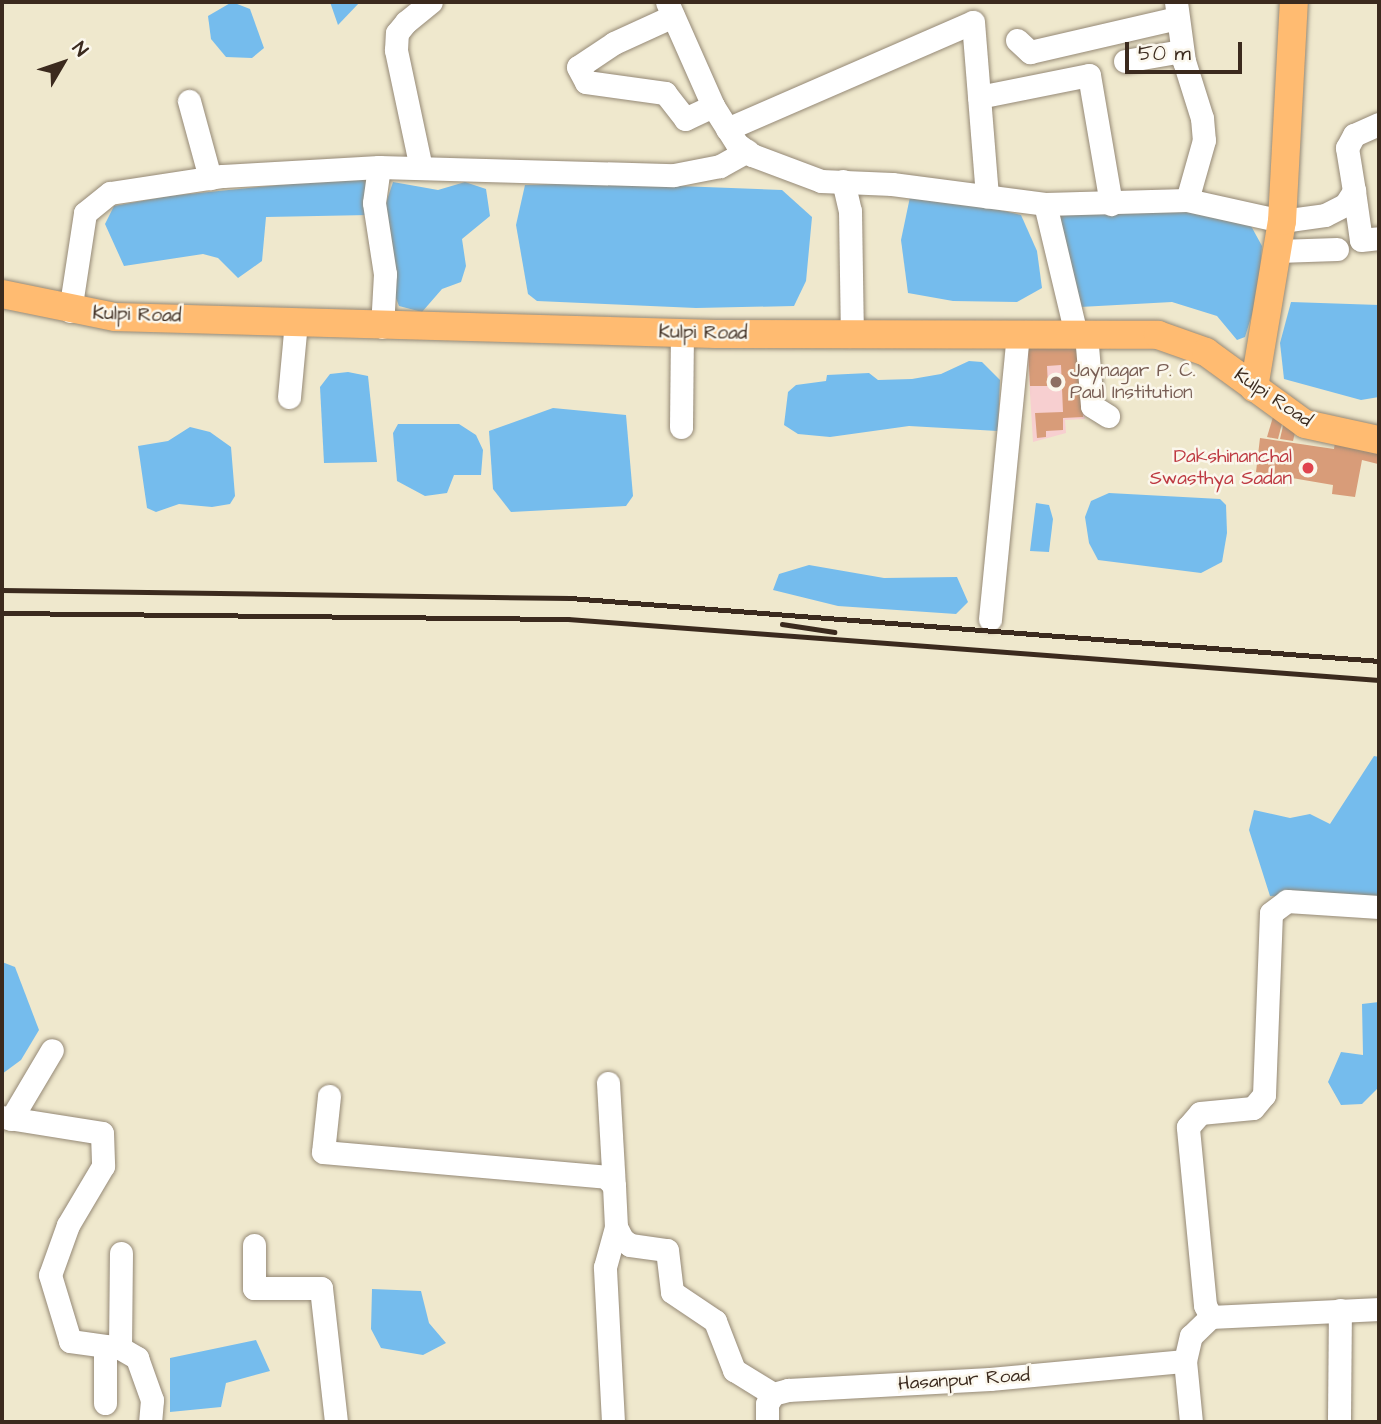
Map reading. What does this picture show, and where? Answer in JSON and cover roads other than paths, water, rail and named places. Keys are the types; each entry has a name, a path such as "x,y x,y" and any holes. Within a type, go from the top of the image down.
{"main road":[{"path":"1254,388 1282,221 1294,2"},
{"name":"Kulpi Road","path":"2,294 70,311 115,317 296,321 382,327 852,336 1018,333 1158,335 1206,352 1305,424 1379,440"}],"street":[{"path":"421,168 396,50 397,33 431,2"},
{"path":"713,106 685,118 665,93 586,82 578,68 670,9 713,106 727,129 747,151 821,181 843,181 1045,204 1186,200 1282,221 1325,215 1345,205 1354,191"},
{"path":"1017,40 1030,52 1177,10 1182,51 1202,118 1204,141 1186,200"},
{"path":"727,129 973,22 987,196"},
{"path":"1125,61 1182,51"},
{"path":"979,97 1089,75 1111,204"},
{"path":"189,102 210,178"},
{"path":"1379,124 1354,135 1347,148 1361,240 1379,238"},
{"path":"70,311 78,232 96,200 110,193 210,178 379,167 674,175 720,166 747,151"},
{"path":"379,167 374,203 385,274 382,327"},
{"path":"843,181 850,211 852,336"},
{"path":"1045,204 1081,334 1092,406 1108,416"},
{"path":"1278,251 1337,249"},
{"path":"289,397 296,321"},
{"path":"681,427 682,333"},
{"path":"990,619 1018,333"},
{"path":"1211,1317 1205,1305 1188,1127 1200,1113 1252,1108 1264,1095 1271,913 1287,901 1379,907"},
{"path":"52,1050 7,1118 103,1133 103,1166 68,1225 50,1275 70,1341 112,1347 136,1358 152,1400 150,1422"},
{"path":"608,1083 616,1227 605,1267 613,1422"},
{"path":"328,1096 323,1152 597,1174 614,1186"},
{"path":"616,1227 630,1245 667,1250 672,1292 715,1321 734,1370 773,1394 767,1404 767,1422"},
{"path":"254,1245 254,1287 321,1287 336,1422"},
{"path":"105,1403 121,1253"},
{"path":"1191,1422 1185,1361 1191,1336 1211,1317 1379,1309"},
{"path":"1339,1419 1340,1310"},
{"name":"Hasanpur Road","path":"773,1394 1185,1361"}],"water":[{"path":"232,2 250,9 264,48 252,58 226,57 211,39 208,16"},
{"path":"330,2 360,2 338,25"},
{"path":"370,176 369,215 266,217 262,261 238,278 218,258 203,254 124,266 105,224 114,206 169,196"},
{"path":"393,182 438,190 465,182 486,189 490,216 462,239 466,266 461,282 442,289 422,312 399,306 394,293 384,209"},
{"path":"600,183 782,190 812,217 806,281 794,306 696,308 537,301 528,294 516,225 525,185"},
{"path":"910,197 970,203 1021,215 1037,251 1042,288 1017,302 953,301 908,293 901,240"},
{"path":"1213,209 1250,224 1262,246 1258,295 1245,337 1237,340 1217,316 1172,302 1080,307 1059,214"},
{"path":"1291,302 1379,305 1379,397 1361,400 1284,379 1280,343"},
{"path":"969,361 982,362 1000,380 998,431 909,426 830,437 798,434 784,425 788,392 796,385 826,381 827,375 869,373 878,380 912,379 941,374"},
{"path":"348,372 368,376 377,462 324,463 320,387 330,374"},
{"path":"553,408 626,415 633,496 626,506 511,512 493,489 489,431"},
{"path":"398,424 459,424 476,435 483,450 481,475 454,475 447,493 425,496 397,481 393,433"},
{"path":"190,427 210,432 231,447 235,496 230,504 212,507 179,504 156,512 147,508 138,446 168,441"},
{"path":"1109,493 1220,499 1226,505 1227,533 1222,562 1201,573 1098,560 1089,543 1085,517 1091,501"},
{"path":"1036,503 1049,505 1053,519 1049,552 1030,551"},
{"path":"809,565 884,578 957,577 968,602 956,614 838,606 773,590 779,574"},
{"path":"1374,756 1379,757 1379,903 1270,896 1249,830 1254,810 1290,818 1310,814 1330,824"},
{"path":"2,962 15,967 39,1030 21,1060 2,1074"},
{"path":"1379,1002 1379,1087 1362,1104 1341,1105 1328,1082 1341,1052 1363,1055 1362,1004"},
{"path":"372,1289 421,1291 429,1323 446,1343 423,1355 381,1348 371,1329"},
{"path":"256,1340 270,1371 226,1383 221,1407 170,1412 170,1358"}],"railway":[{"path":"2,590 570,598 1379,661"},
{"path":"2,613 568,619 1379,680"},
{"path":"782,624 834,632"}],"place":[{"name":"Jaynagar P. C. Paul Institution","path":"1056,382"},
{"name":"Dakshinanchal Swasthya Sadan","path":"1308,468"}]}
